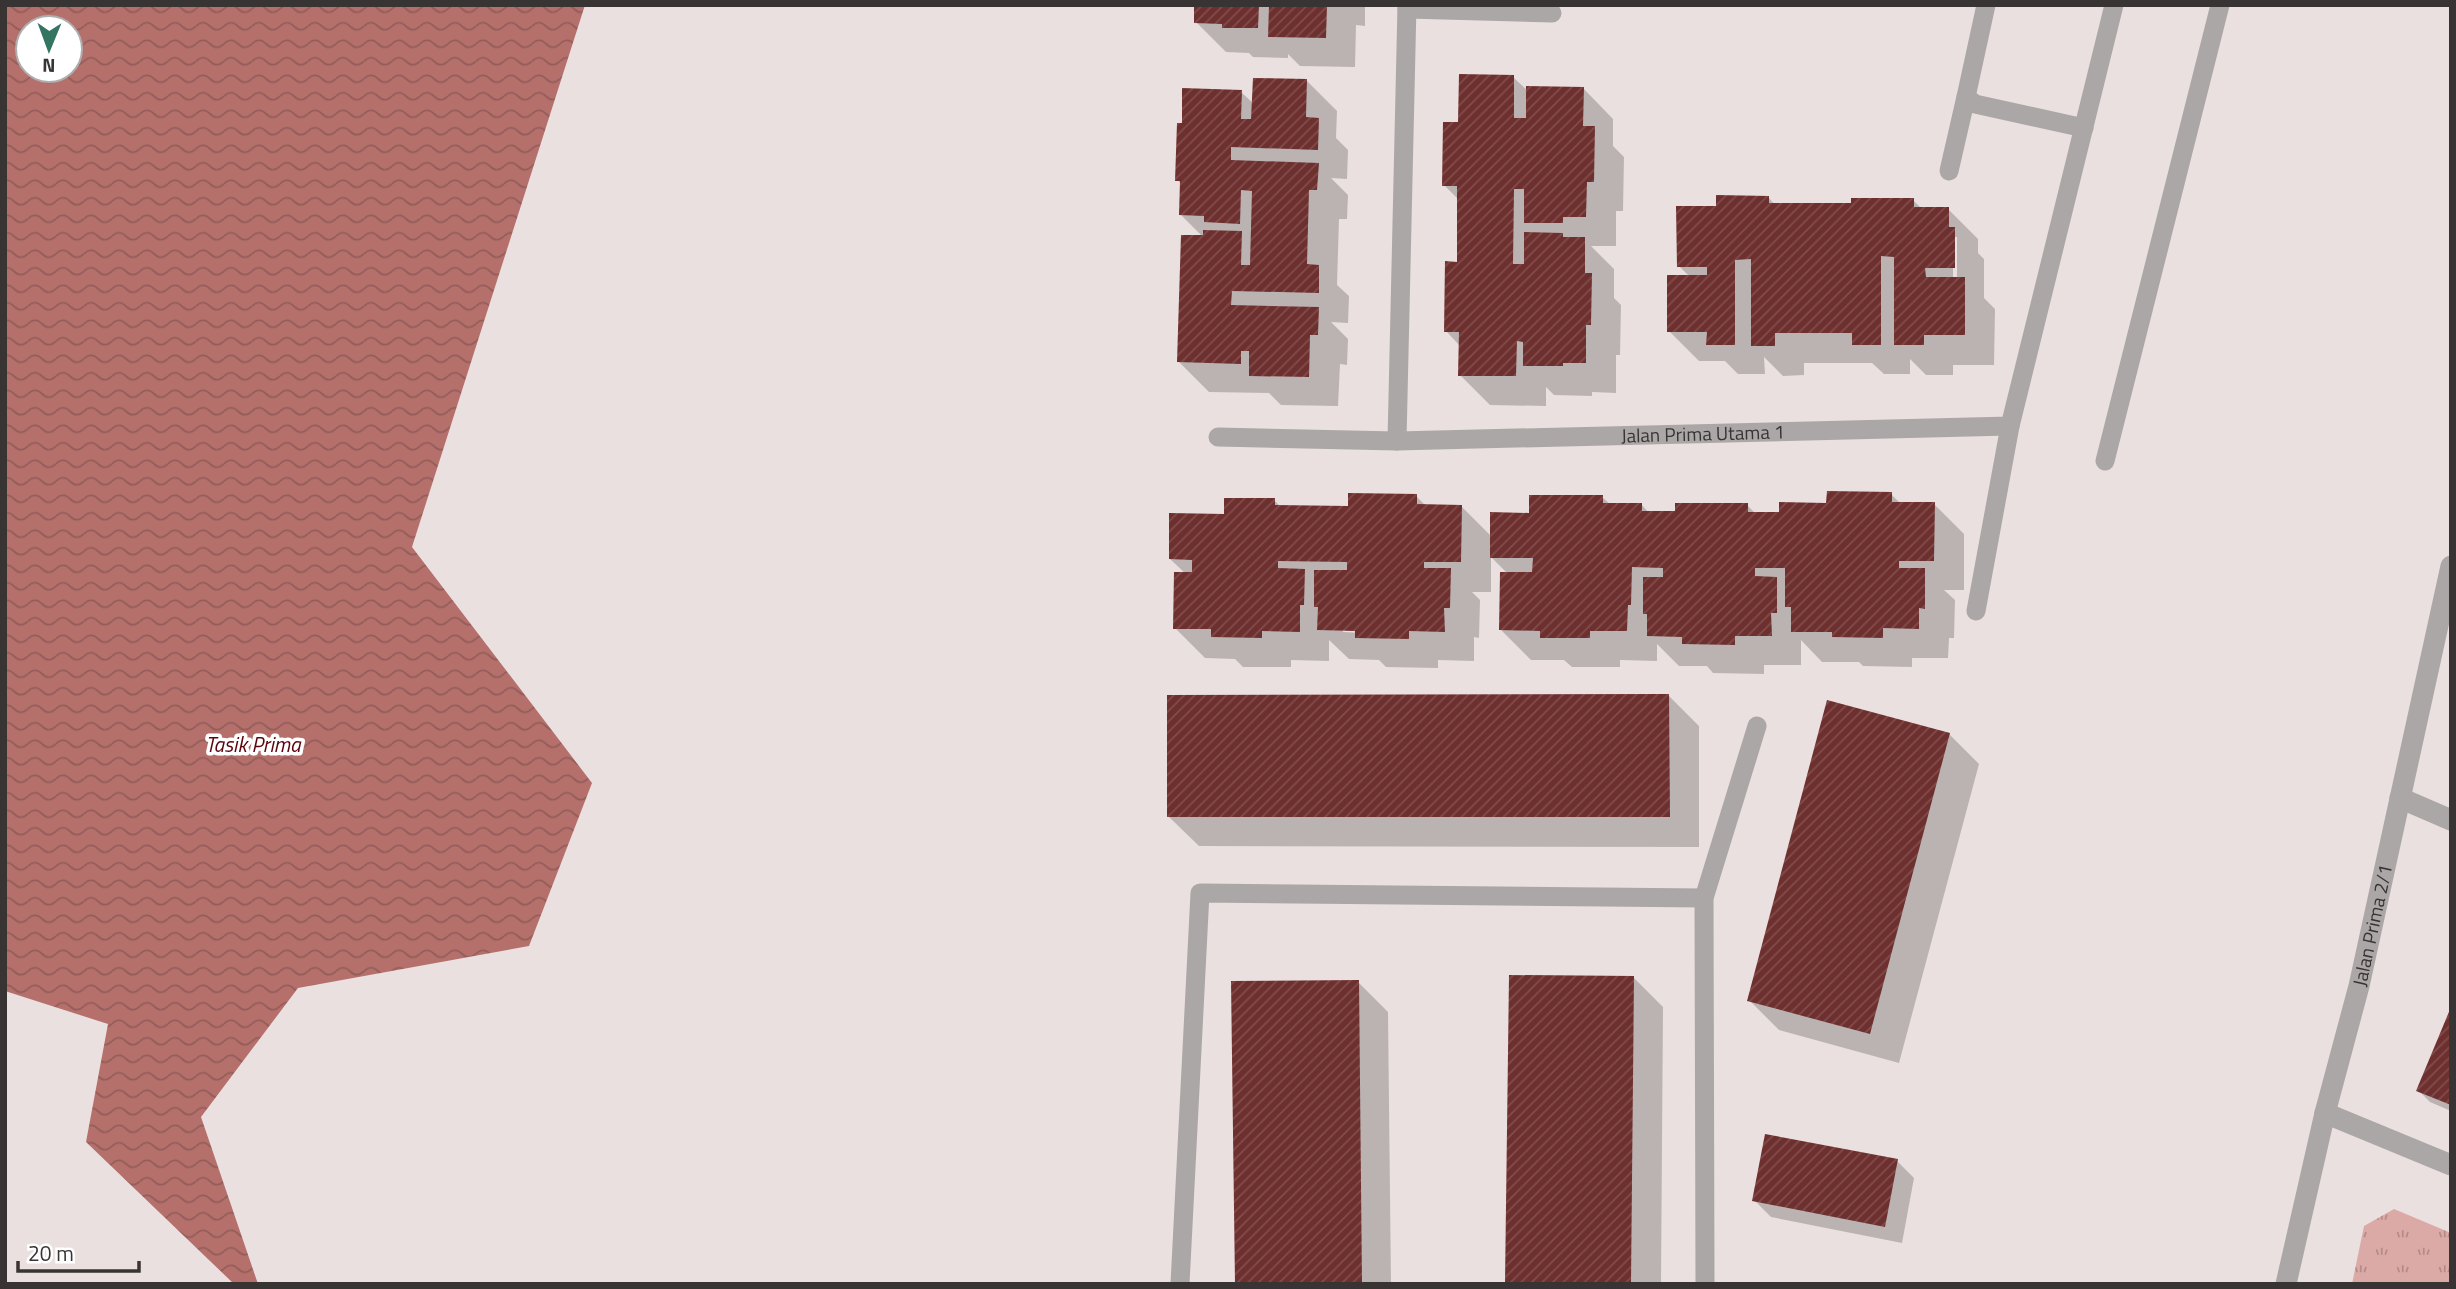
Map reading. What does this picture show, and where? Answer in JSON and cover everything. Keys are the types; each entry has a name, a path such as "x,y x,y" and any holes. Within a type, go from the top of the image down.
{"street":[{"name":"Jalan Prima 2/1","path":"2286,1284 2325,1113 2359,986 2451,566"},
{"path":"2400,798 2451,820"},
{"path":"2325,1113 2451,1165"}],"lane":[{"path":"1949,171 1986,5"},
{"path":"1976,611 2010,426 2114,5"},
{"path":"2105,461 2220,5"},
{"path":"1397,441 1407,7 1552,13"},
{"path":"1966,97 1975,104 2084,128"},
{"name":"Jalan Prima Utama 1","path":"1218,437 1397,441 2010,426"},
{"path":"1704,1284 1704,898 1757,726"},
{"path":"1180,1284 1200,892 1704,898"}],"green space":[{"path":"2394,1209 2451,1233 2451,1284 2352,1284 2364,1226"}],"water":[{"name":"Tasik Prima","path":"5,5 585,5 412,547 592,783 529,946 298,988 201,1117 258,1284 234,1284 86,1142 108,1024 5,991"}],"building":[{"path":"1194,5 1259,5 1258,28 1222,28 1222,24 1194,23"},
{"path":"1269,5 1327,5 1326,38 1268,37"},
{"path":"1459,74 1514,75 1514,118 1526,118 1526,86 1584,87 1583,126 1595,126 1594,182 1587,182 1586,217 1563,217 1563,223 1524,223 1524,189 1514,189 1513,264 1524,264 1524,232 1563,233 1563,237 1585,237 1585,273 1592,273 1591,325 1586,325 1586,363 1523,366 1523,342 1517,341 1516,376 1458,376 1459,332 1444,332 1445,261 1457,262 1457,186 1442,186 1443,122 1458,122"},
{"path":"1253,78 1307,79 1306,117 1319,118 1318,150 1231,147 1231,160 1319,163 1317,190 1309,190 1307,264 1319,265 1319,293 1232,291 1231,305 1319,307 1318,335 1310,335 1309,377 1249,376 1249,351 1241,351 1241,364 1177,362 1181,235 1203,235 1203,230 1242,231 1241,265 1250,265 1252,191 1241,190 1240,224 1204,222 1204,216 1179,215 1180,181 1175,181 1177,123 1182,123 1182,88 1242,90 1241,119 1251,119"},
{"path":"1716,195 1769,196 1769,203 1851,203 1851,198 1914,198 1914,207 1949,207 1949,227 1955,227 1955,268 1925,268 1926,277 1965,277 1965,335 1924,335 1924,345 1894,345 1894,257 1881,256 1881,345 1852,345 1852,333 1775,333 1775,346 1751,346 1751,259 1735,260 1735,345 1706,345 1707,332 1667,332 1667,275 1707,275 1707,267 1677,267 1676,206 1716,206"},
{"path":"1827,491 1892,492 1892,502 1935,502 1934,561 1899,561 1899,568 1925,568 1925,609 1919,608 1919,629 1883,628 1883,638 1832,637 1832,632 1791,632 1791,607 1785,607 1785,568 1755,568 1755,576 1777,577 1777,613 1771,613 1772,636 1735,636 1735,645 1682,644 1682,637 1647,636 1647,614 1643,614 1643,577 1663,577 1663,568 1632,567 1627,631 1590,631 1590,638 1540,638 1540,631 1499,630 1500,572 1532,572 1533,558 1490,558 1490,512 1529,513 1529,495 1603,495 1603,503 1642,503 1642,511 1675,511 1675,503 1748,503 1748,512 1779,512 1779,502 1826,503"},
{"path":"1348,493 1417,494 1417,504 1462,505 1461,562 1424,562 1424,568 1451,568 1450,608 1444,608 1445,632 1409,631 1409,639 1355,638 1355,631 1317,630 1318,607 1314,607 1314,570 1347,570 1347,562 1278,561 1278,568 1305,569 1304,605 1300,605 1300,632 1262,631 1262,638 1211,637 1211,629 1173,629 1174,572 1192,572 1192,560 1169,559 1169,513 1224,514 1224,498 1275,498 1275,505 1348,506"},
{"path":"1669,694 1670,817 1167,817 1167,695"},
{"path":"1827,700 1950,733 1870,1034 1747,1001"},
{"path":"1509,975 1634,976 1631,1284 1505,1284"},
{"path":"1359,980 1362,1284 1235,1284 1231,981"},
{"path":"2451,1007 2451,1105 2416,1091"},
{"path":"1765,1134 1898,1159 1885,1227 1752,1201"}]}
